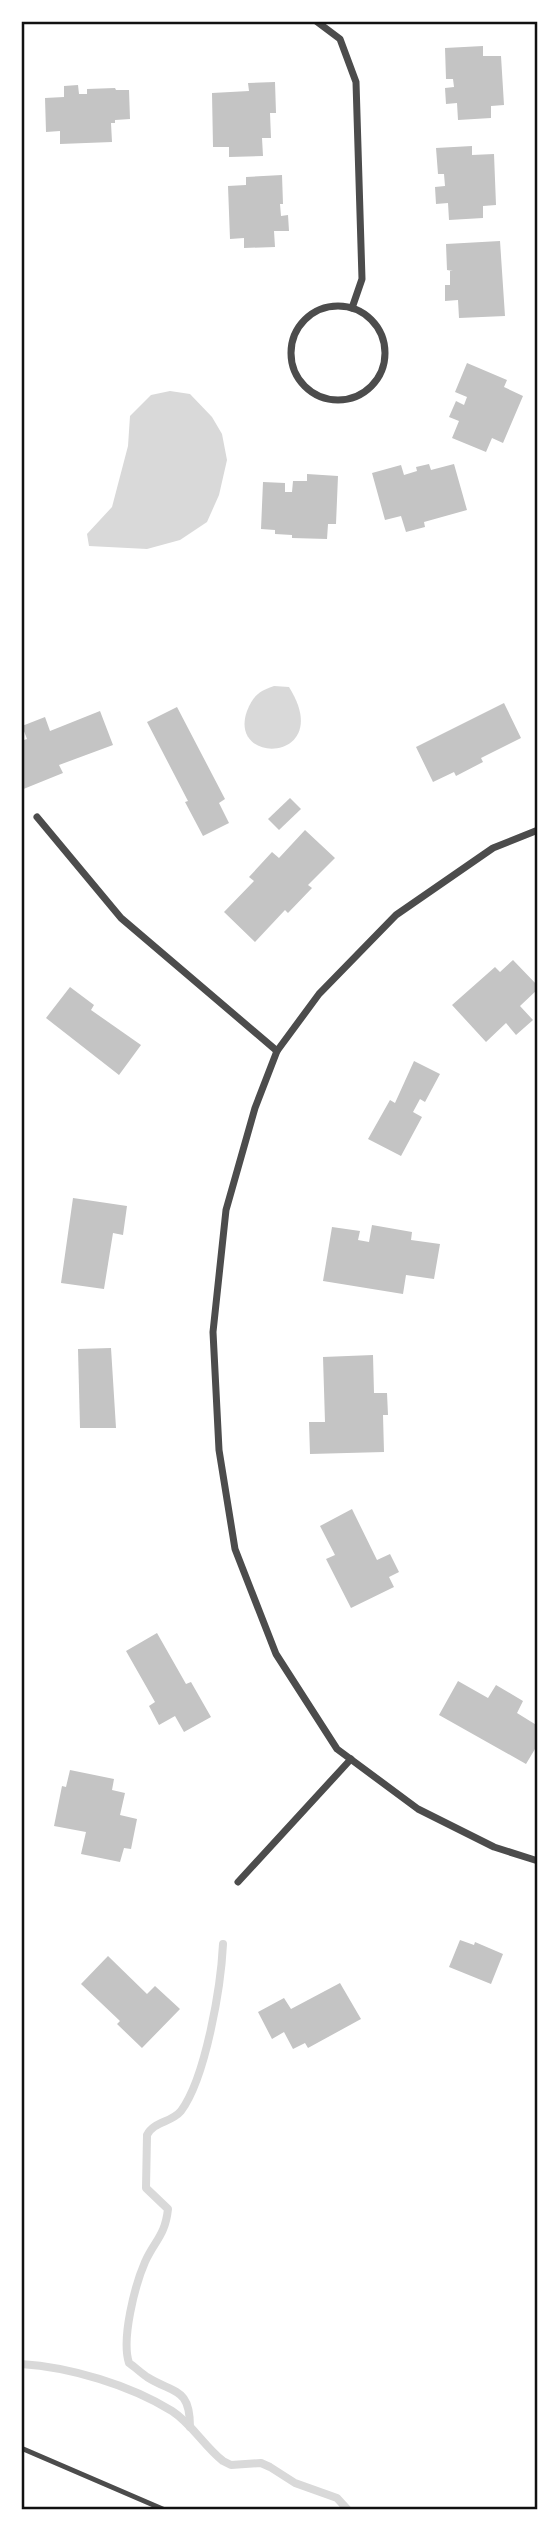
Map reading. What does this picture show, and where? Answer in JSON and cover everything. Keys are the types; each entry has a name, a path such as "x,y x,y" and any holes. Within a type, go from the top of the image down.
{"street":[{"path":"316,21 334,34 348,56 356,82 362,279 352,308"},
{"path":"335,306 352,308 365,314 380,331 386,353 384,368 377,381 366,392 337,401 323,398 309,391 298,379 292,363 293,340 306,319 319,310 335,306"},
{"path":"37,817 121,918 277,1051"},
{"path":"538,830 493,848 396,915 319,994 277,1051 255,1108 226,1210 214,1332 219,1450 235,1549 276,1654 337,1749 418,1809 494,1847 538,1861"},
{"path":"238,1882 351,1759"}],"lane":[{"path":"21,2448 165,2510"}],"shaded area":[{"path":"170,391 190,394 212,417 222,434 227,460 219,495 207,522 180,540 147,549 89,546 87,534 112,507 128,446 130,416 151,395"},
{"path":"274,686 289,687 300,712 299,730 291,742 278,748 264,748 252,741 245,729 247,711 257,695"}],"building":[{"path":"483,46 483,56 501,56 504,105 491,106 491,118 458,120 457,103 446,104 445,88 454,87 453,79 446,79 445,48"},
{"path":"275,82 276,113 270,113 271,138 262,138 263,156 229,157 229,147 213,147 212,93 249,91 248,83"},
{"path":"78,85 79,94 87,94 87,89 129,90 130,119 115,120 115,123 111,123 112,142 60,144 60,131 46,132 45,98 64,97 64,86"},
{"path":"472,146 472,155 494,154 496,205 483,206 483,218 449,220 448,203 436,204 435,187 445,186 444,174 438,174 436,148"},
{"path":"282,175 281,216 288,215 289,231 274,231 275,247 244,248 244,238 230,239 228,186 246,185 246,177"},
{"path":"500,241 505,316 459,318 458,300 445,301 445,285 450,285 450,271 453,271 447,270 446,244"},
{"path":"467,363 507,380 504,387 523,396 503,443 492,438 486,452 452,438 459,421 449,417 456,401 464,405 467,397 455,392"},
{"path":"429,464 431,470 454,464 467,510 424,522 425,527 406,532 401,516 385,520 372,473 401,465 404,475 417,471 416,467"},
{"path":"307,474 338,476 336,524 328,524 327,539 292,538 292,535 275,534 275,530 261,529 263,482 285,483 285,492 292,492 293,481 307,481"},
{"path":"504,703 521,738 481,758 483,762 456,776 454,772 433,782 416,747"},
{"path":"177,707 225,799 219,803 229,823 203,836 147,722"},
{"path":"100,711 113,745 59,765 63,773 21,790 21,741 27,739 22,726 45,717 50,731"},
{"path":"290,798 301,809 279,830 268,819"},
{"path":"305,830 335,858 308,885 312,888 288,913 285,910 255,942 224,912 254,881 249,877 272,852 279,858"},
{"path":"513,960 538,986 520,1006 533,1020 516,1035 506,1023 486,1042 452,1005 495,967 500,972"},
{"path":"70,987 94,1005 91,1010 141,1045 119,1075 46,1018"},
{"path":"414,1061 440,1074 425,1102 420,1099 413,1112 422,1117 401,1156 368,1139 390,1100 395,1103"},
{"path":"73,1198 127,1206 123,1235 113,1233 104,1289 61,1283"},
{"path":"372,1225 412,1232 411,1240 440,1244 434,1279 406,1275 403,1294 323,1281 332,1227 360,1231 358,1240 369,1242"},
{"path":"111,1348 116,1428 80,1428 78,1349"},
{"path":"373,1355 374,1393 387,1393 388,1415 383,1415 384,1452 310,1454 309,1422 325,1422 323,1357"},
{"path":"352,1509 377,1560 390,1554 399,1572 389,1577 394,1587 351,1608 326,1559 335,1555 320,1526"},
{"path":"157,1633 186,1684 191,1682 211,1717 184,1732 175,1716 159,1725 149,1706 155,1702 126,1651"},
{"path":"458,1681 488,1698 496,1685 523,1701 517,1713 538,1726 538,1744 526,1764 439,1715"},
{"path":"70,1770 114,1779 112,1790 125,1793 120,1815 137,1819 131,1849 124,1848 120,1862 81,1854 86,1832 54,1826 62,1786 66,1787"},
{"path":"460,1940 474,1945 475,1942 503,1954 491,1984 449,1967"},
{"path":"108,1956 147,1994 155,1986 180,2009 142,2048 117,2024 120,2021 81,1984"},
{"path":"340,1983 361,2019 308,2048 305,2043 293,2049 284,2032 272,2039 258,2012 284,1998 291,2009"}],"waterway":[{"path":"190,2427 184,2398 147,2377 129,2363 127,2340 137,2284 145,2262 162,2232 168,2209 146,2188 147,2135 154,2127 181,2111 198,2076 211,2030 223,1944"},
{"path":"21,2364 79,2373 138,2393 179,2416 223,2461 231,2465 261,2463 295,2483 337,2498 348,2510"}]}
